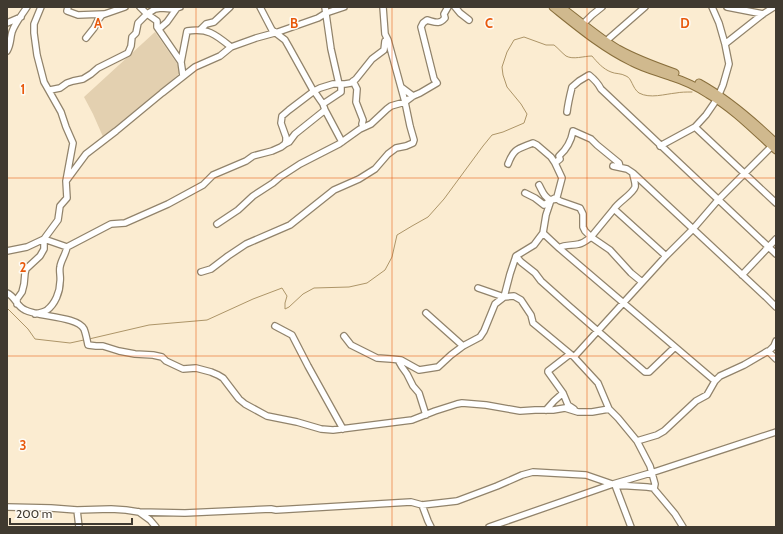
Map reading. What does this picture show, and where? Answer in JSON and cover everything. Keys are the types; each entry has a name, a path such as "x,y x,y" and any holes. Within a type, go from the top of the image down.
{"main road":[{"path":"553,7 602,45 617,54 646,68 681,80 706,93 718,97"},
{"path":"561,7 606,41 628,55 692,80 740,110 775,146"}],"street":[{"path":"7,51 11,42 12,32 27,7"},
{"path":"7,251 27,247 44,239 58,220 60,206 67,198 66,182 73,143 60,112 44,82 37,56 34,24 41,7"},
{"path":"68,7 67,11 78,15 105,14"},
{"path":"86,38 102,15 125,7"},
{"path":"143,10 179,7"},
{"path":"159,29 167,22 179,7"},
{"path":"200,30 206,24 214,22 230,7"},
{"path":"260,7 272,30 285,40 324,107 342,142"},
{"path":"66,182 86,154 195,67 220,56 231,46 276,33 318,18 326,10 344,7"},
{"path":"201,272 212,269 246,244 290,225 334,190 359,179 375,169 388,154 396,148 413,143 414,140 405,102 386,34 382,7"},
{"path":"217,224 238,210 253,196 280,177 342,142 363,127 370,124 391,106 405,102 437,83 434,79 421,27 427,20 439,23 442,22 445,18 443,10 448,7"},
{"path":"456,7 460,13 469,20"},
{"path":"583,24 602,7"},
{"path":"606,41 645,7"},
{"path":"660,146 695,127 706,115 718,97 728,64 720,23 712,7"},
{"path":"727,7 763,14"},
{"path":"725,44 774,7"},
{"path":"48,89 53,90 60,88 67,83 82,79 98,68 128,53 131,46 132,37 136,33 143,10"},
{"path":"143,10 157,21 159,29 181,62"},
{"path":"44,239 67,247 111,224 124,223 168,204 203,185 213,175 253,156 272,151 289,142 295,134 324,107 326,102 342,92 331,49 326,10"},
{"path":"7,23 21,17"},
{"path":"183,76 181,62 187,31 200,30 216,35 231,46"},
{"path":"285,144 286,137 281,123 282,116 314,92 325,86 333,84 348,84 356,79 372,58 384,50 386,41 388,40"},
{"path":"567,112 572,87 589,75 599,85 601,90 776,254"},
{"path":"353,81 357,89 356,102 363,120 363,127"},
{"path":"401,87 413,96"},
{"path":"695,127 776,203"},
{"path":"555,163 560,159 559,156 566,149 572,138 573,131 591,139 597,146 619,163 620,168"},
{"path":"508,164 515,150 533,143 551,157 555,163 562,178 556,197 544,205 526,192"},
{"path":"578,412 568,405 563,393 548,371 572,355 598,331 718,200 775,146"},
{"path":"613,166 627,169 632,173 776,307"},
{"path":"559,248 563,246 580,244 591,237 619,202 635,187 632,173"},
{"path":"539,185 548,199 557,199 580,208 583,214 583,227 591,237 610,250 631,273 642,282"},
{"path":"344,336 351,345 377,358 401,360 419,370 438,368 463,346 480,337 495,304 506,295 510,274 516,256 534,245 543,233 546,215 551,200"},
{"path":"614,209 666,256"},
{"path":"543,233 715,381"},
{"path":"17,304 17,299 22,292 24,284 26,268 40,256 44,249 44,239"},
{"path":"742,275 776,239"},
{"path":"35,314 47,309 54,302 59,292 61,281 59,272 60,265 67,247"},
{"path":"516,256 535,273 541,281 646,372 649,372 675,347"},
{"path":"478,288 514,296 521,300 531,315 533,323 572,355 598,383 609,409 637,441 647,460 655,484 654,488"},
{"path":"7,294 11,295 17,304 25,311 56,317 79,324 84,330 88,345 103,346 135,354 162,357 166,361 183,369 196,368 218,375 223,378 239,399 267,416 297,422 320,429 333,430 412,420 462,403 486,405 520,411 565,408 578,412 596,412 609,409"},
{"path":"426,313 463,346"},
{"path":"275,326 292,335 343,429"},
{"path":"637,441 657,435 664,431 696,401 707,395 715,381 720,376 769,351 774,346 776,341"},
{"path":"769,351 776,359"},
{"path":"398,360 413,386 419,393 426,415"},
{"path":"546,410 563,393"},
{"path":"489,527 776,432"},
{"path":"7,507 77,510 111,509 139,512 185,513 411,502 422,505 463,499 522,474 529,472 545,472 586,475 614,485 648,486 654,488 675,514 682,527"},
{"path":"614,485 631,527"},
{"path":"422,505 431,527"},
{"path":"77,510 79,527"},
{"path":"139,512 150,520 156,527"}],"shaded area":[{"path":"155,32 180,68 181,72 104,139 84,97"}],"waterway":[{"path":"89,339 149,325 207,320 253,299 282,288 287,296 285,309 303,294 314,288 349,287 367,283 385,270 392,257 397,235 428,217 444,199 492,135 524,123 527,114 507,87 502,67 507,52 514,40 524,37 546,45 554,45 564,55 569,57 575,58 592,56 608,71 628,77 635,89 643,95 658,96 680,92 692,92"},
{"path":"7,308 28,329 35,339 70,343 84,340"}]}
